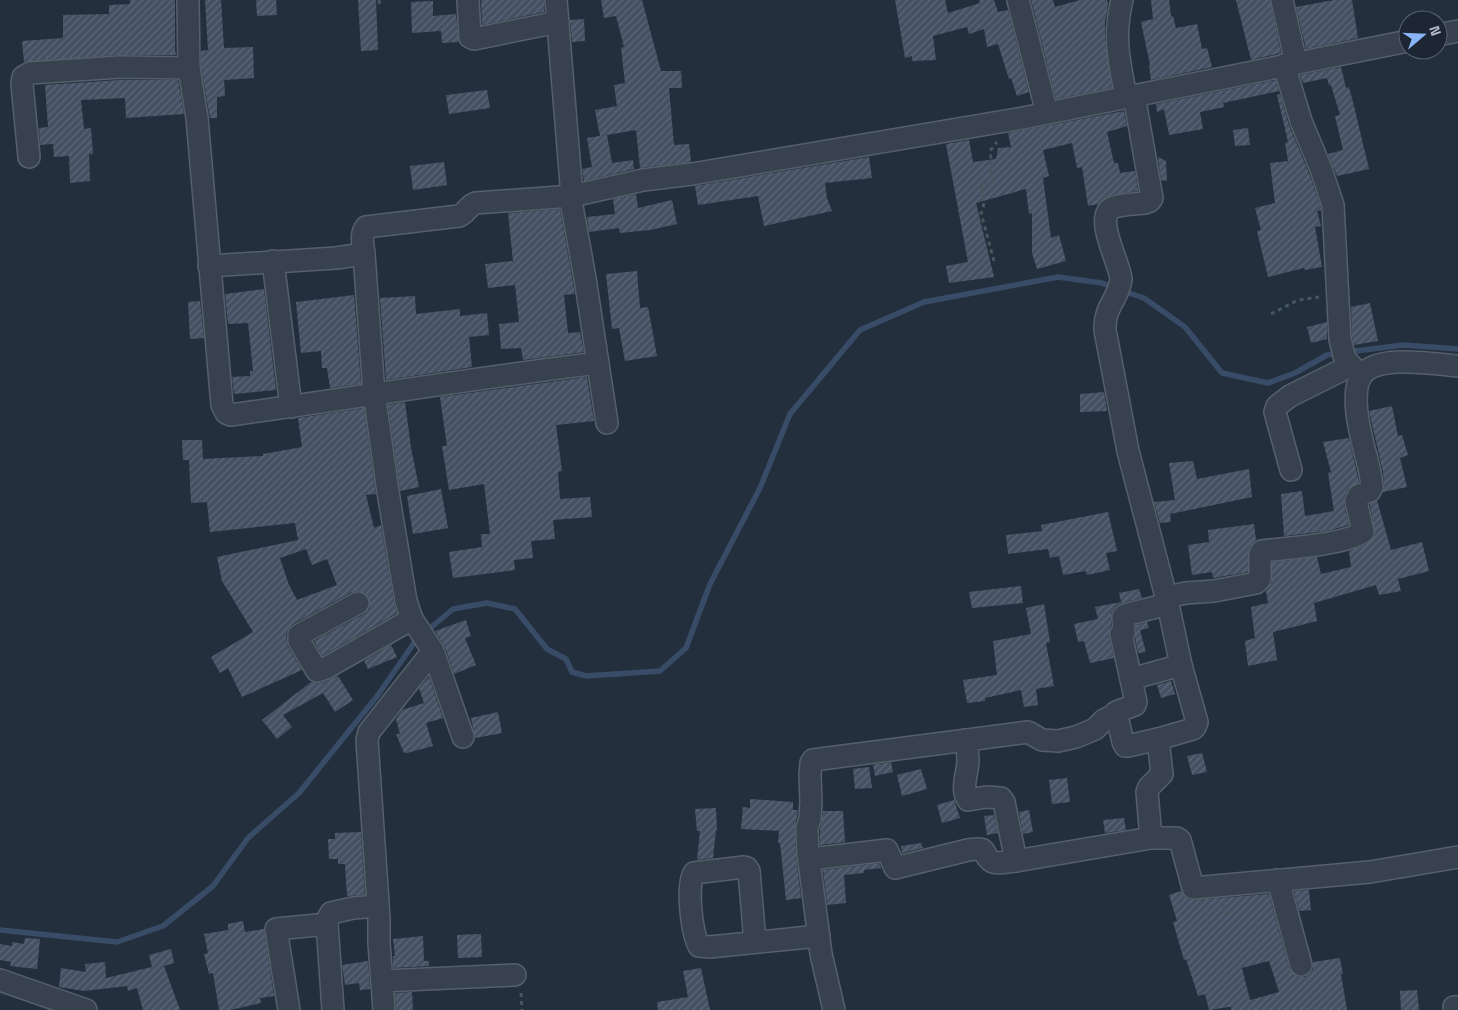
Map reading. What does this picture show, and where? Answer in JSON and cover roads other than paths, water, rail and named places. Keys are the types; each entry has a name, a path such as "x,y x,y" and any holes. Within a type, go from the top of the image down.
{"street":[{"path":"188,0 189,68 197,118 222,405 226,413 231,415 291,407 374,393 598,363"},
{"path":"468,0 470,37 474,39 558,22"},
{"path":"556,0 571,201 607,423"},
{"path":"1018,0 1047,113"},
{"path":"1116,714 1125,746 1193,729 1196,725 1181,665 1168,600 1128,451 1105,330 1104,319 1116,292 1121,274 1106,231 1105,216 1114,207 1146,203 1150,202 1152,198 1130,96 1117,47 1117,21 1122,0"},
{"path":"834,1010 821,954 807,828 810,819 811,801 810,763 813,760 1028,732 1042,740 1058,741 1095,730 1104,720 1116,714 1116,712 1136,703 1121,638 1121,634 1125,630 1123,617 1125,615 1186,593 1214,591 1256,583 1260,579 1260,554 1262,551 1332,542 1357,536 1362,532 1356,501 1359,495 1370,491 1372,487 1357,412 1357,391 1338,324 1333,205 1321,169 1301,121 1290,64 1282,0"},
{"path":"463,737 431,648 414,622 406,601 374,393 364,254 364,228 459,216 472,204 476,203 572,196 644,180 692,174 1047,113 1398,43"},
{"path":"29,157 22,84 23,77 30,73 120,67 189,68"},
{"path":"209,266 336,258 364,254"},
{"path":"274,261 291,407"},
{"path":"1350,362 1368,369 1379,364 1399,362 1458,366"},
{"path":"1291,470 1274,412 1277,406 1290,396 1340,371 1350,362"},
{"path":"358,603 299,635 299,641 317,671 414,622"},
{"path":"384,1010 367,736 431,648"},
{"path":"1131,679 1181,665"},
{"path":"1151,838 1147,792 1149,787 1162,774 1158,739"},
{"path":"966,740 968,760 965,797 968,800 986,797 1002,798 1016,861"},
{"path":"810,859 886,850 895,868 981,848 985,850 992,862 1016,861 1151,838 1177,838 1180,840 1193,888 1370,872 1458,857"},
{"path":"1278,880 1301,965"},
{"path":"333,1010 327,920 331,913 353,908 378,906"},
{"path":"290,1010 276,929 327,924"},
{"path":"756,942 819,936"},
{"path":"382,981 515,975"},
{"path":"0,980 86,1010"}],"waterway":[{"path":"0,930 117,942 163,926 213,886 248,838 299,793 378,695 416,640 453,609 487,603 515,609 547,649 566,659 572,672 586,676 660,671 686,648 710,584 760,488 790,414 860,330 924,302 1058,277 1102,283 1114,288"},
{"path":"1123,291 1144,298 1185,327 1222,373 1268,383 1295,373 1327,355 1339,353"},
{"path":"1348,352 1403,345 1458,349"}]}
